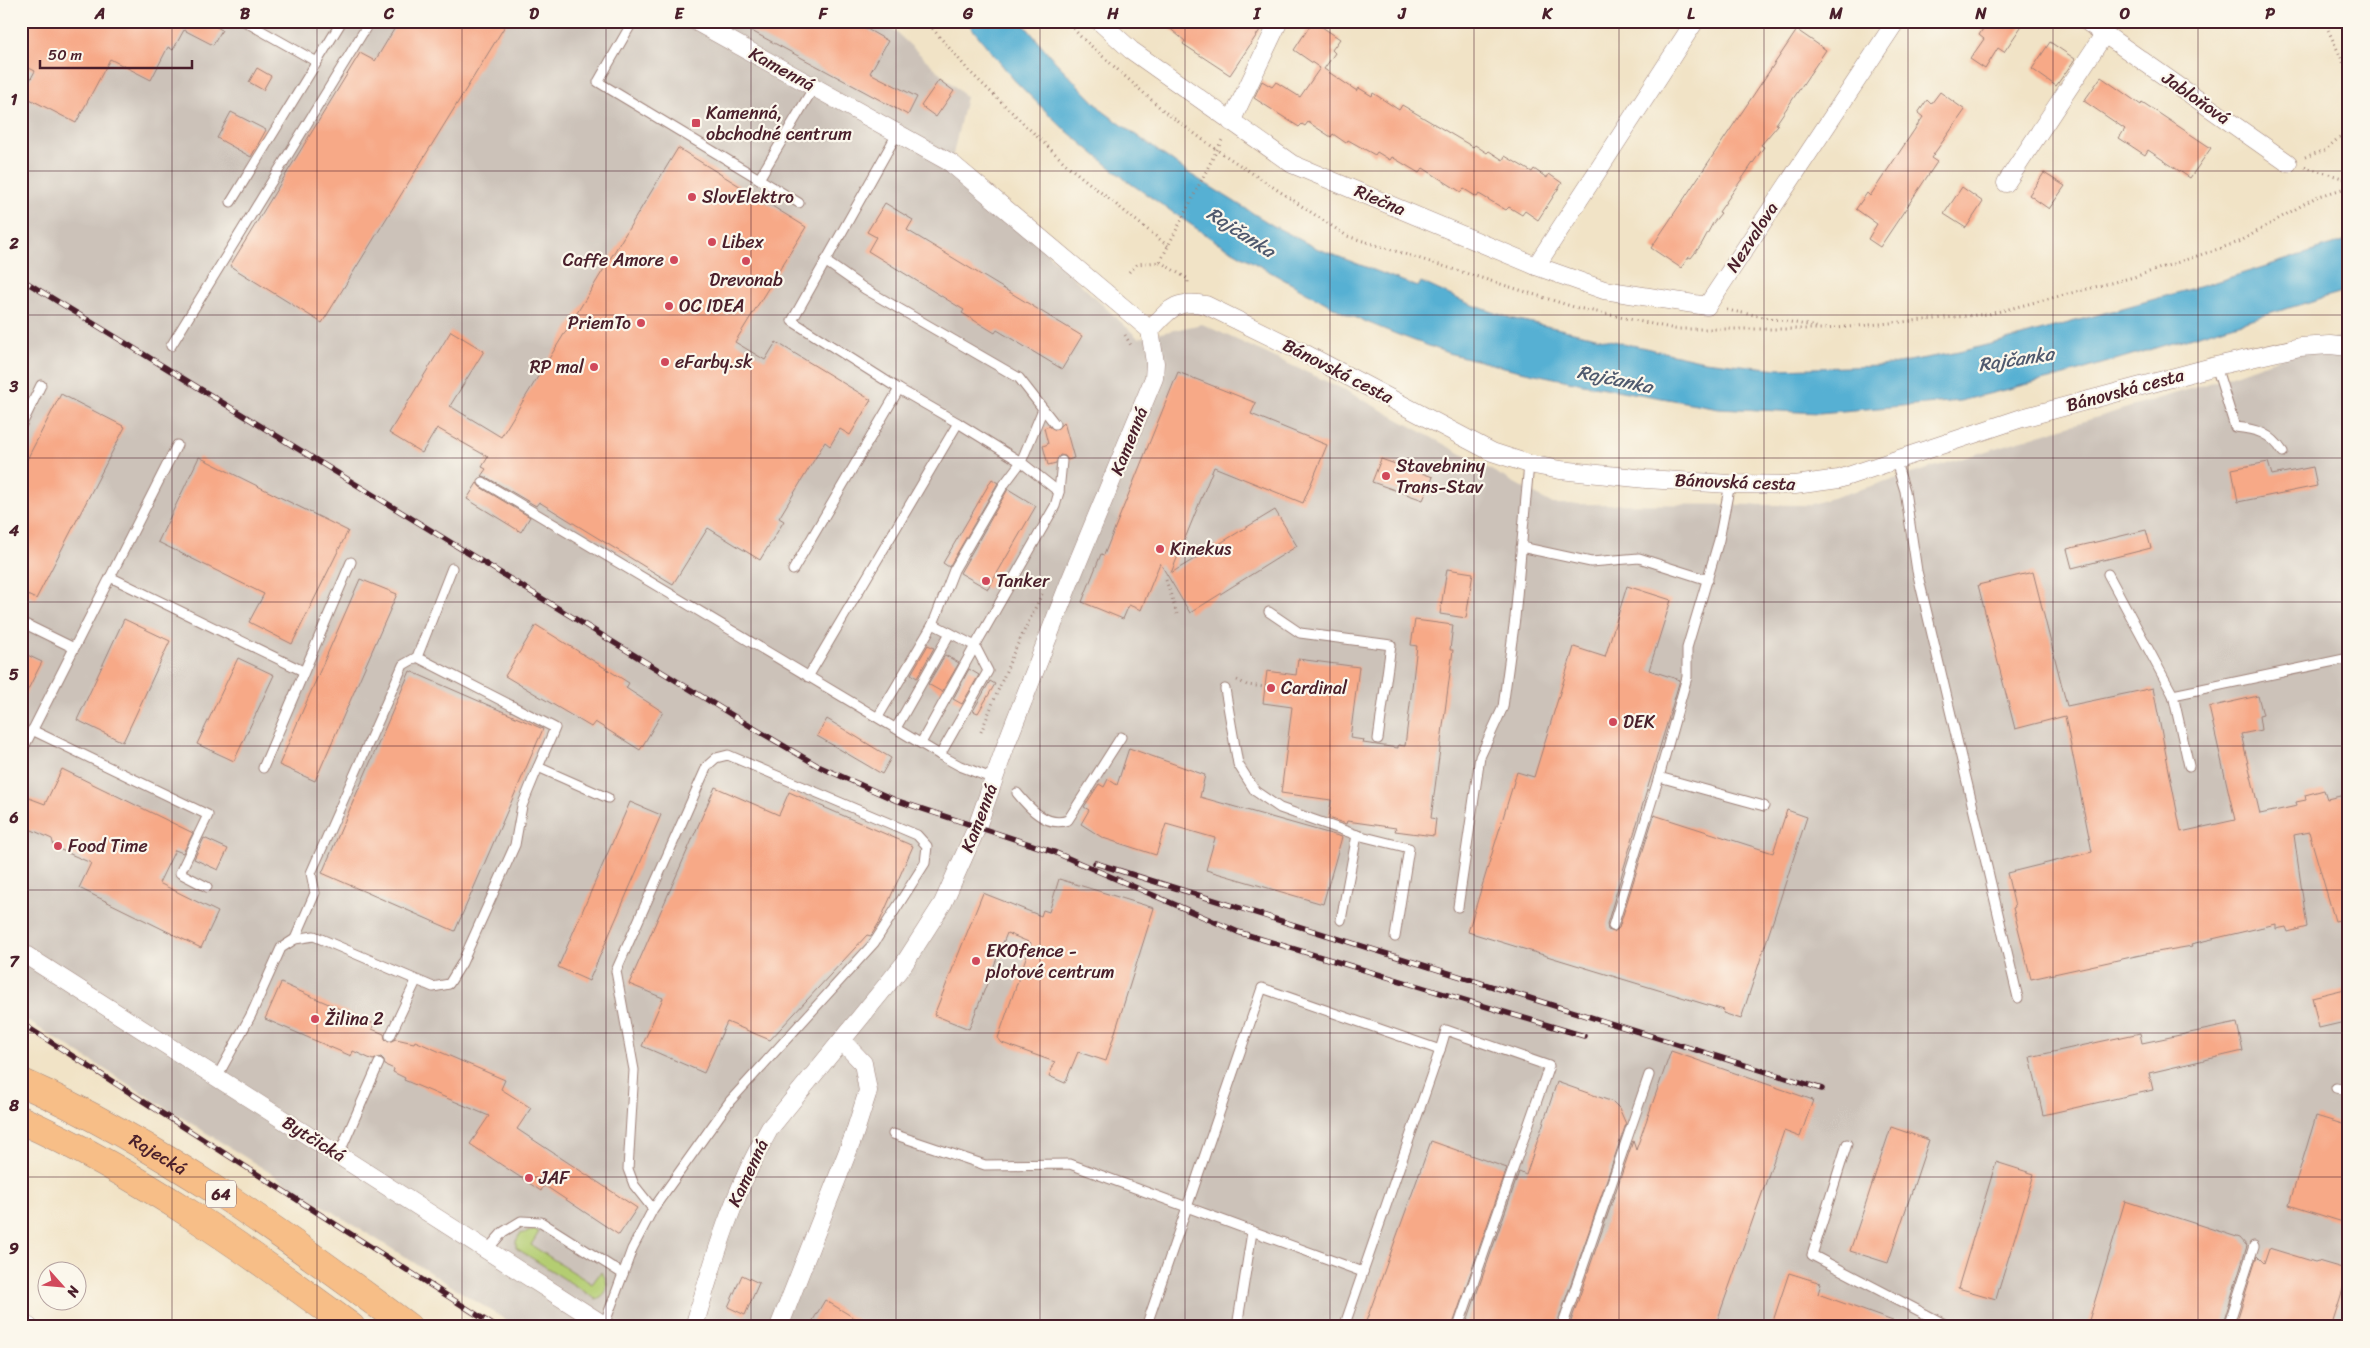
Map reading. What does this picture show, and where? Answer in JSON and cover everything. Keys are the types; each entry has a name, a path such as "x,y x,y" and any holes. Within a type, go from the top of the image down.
{"main road":[{"name":"Rajecká","path":"21,1082 120,1133 183,1170 326,1266 408,1327"},
{"name":"Rajecká","path":"21,1120 103,1162 222,1233 351,1327"}],"street":[{"name":"Kamenná","path":"694,1327 734,1202 755,1154 784,1109 904,964 943,903 977,827 1070,581 1154,378 1156,363 1150,330 951,163 695,21"},
{"name":"Riečna","path":"1098,21 1130,50 1292,164 1536,266"},
{"path":"1232,122 1279,21"},
{"path":"1695,21 1536,266 1604,290 1707,306"},
{"name":"Nezvalova","path":"1707,306 1896,21"},
{"name":"Jabloňová","path":"2086,21 2288,163"},
{"path":"2006,183 2105,33"},
{"name":"Bánovská cesta","path":"1150,330 1172,308 1189,302 1206,305 1395,400 1492,452 1529,464 1560,470 1646,479 1730,484 1816,484 1861,474 2022,418 2216,366 2300,347 2330,345 2349,347"},
{"name":"Bytčická","path":"21,952 605,1326"},
{"path":"778,1327 853,1138 868,1091 863,1063 842,1041"},
{"path":"21,1322 29,1327"}],"lane":[{"path":"244,21 317,62"},
{"path":"232,202 342,21"},
{"path":"171,346 370,21"},
{"path":"633,21 598,82 799,203"},
{"path":"759,179 814,87"},
{"path":"897,134 792,321 899,389 1021,462 1059,492"},
{"path":"825,261 865,289 1019,378 1055,424"},
{"path":"2216,366 2235,427 2263,432 2277,442 2283,452"},
{"path":"21,426 41,385"},
{"path":"793,570 899,389"},
{"path":"878,717 933,624 954,570 1003,486 1021,462 1043,409"},
{"path":"808,677 958,423"},
{"path":"21,753 177,445"},
{"path":"920,743 1055,506 1059,492 1062,461"},
{"path":"1896,462 1905,491 1919,579 2018,998"},
{"path":"1458,907 1480,757 1504,707 1515,618 1529,464"},
{"path":"482,482 940,755 960,766 994,779"},
{"path":"1613,926 1659,777 1687,677 1688,648 1719,540 1730,484"},
{"path":"1520,547 1591,562 1639,558 1708,580"},
{"path":"263,768 351,562"},
{"path":"295,939 315,894 311,873 402,665 417,657 452,568"},
{"path":"2108,574 2173,695 2188,766"},
{"path":"110,577 303,672"},
{"path":"1269,612 1300,633 1390,645 1378,739"},
{"path":"21,622 74,648"},
{"path":"933,624 975,646 988,671 940,755"},
{"path":"896,728 950,633"},
{"path":"217,1077 251,1015 281,948 295,939 314,936 433,987 449,984 462,963 514,846 522,806 555,728 417,657"},
{"path":"2173,695 2349,658"},
{"path":"1225,689 1238,764 1254,791 1280,808 1357,835 1409,848 1395,937"},
{"path":"32,730 208,815 180,873 207,887"},
{"path":"1016,794 1031,810 1049,821 1060,823 1068,820 1121,737"},
{"path":"605,1326 632,1249 653,1209 730,1101 874,943 925,863 927,846 917,835 728,755 716,758 707,766 616,971 634,1070 628,1169 634,1185 653,1209"},
{"path":"538,766 608,798"},
{"path":"1659,777 1764,806"},
{"path":"1341,920 1357,835"},
{"path":"390,1036 416,981"},
{"path":"1146,1327 1262,988 1440,1050"},
{"path":"1344,1327 1446,1030 1549,1066 1458,1327"},
{"path":"339,1154 379,1063"},
{"path":"1562,1327 1649,1075"},
{"path":"2336,1088 2349,1092"},
{"path":"893,1134 985,1165 1070,1164 1363,1272"},
{"path":"1847,1144 1812,1255 1950,1327"},
{"path":"487,1250 503,1232 522,1222 542,1222 623,1274"},
{"path":"1237,1327 1252,1232"},
{"path":"2228,1327 2254,1246"}],"path":[{"path":"926,21 970,72 1069,167 1168,246"},
{"path":"1067,21 1080,36 1165,112 1217,150 1160,262"},
{"path":"2324,21 2349,75"},
{"path":"2288,163 2325,150 2349,129"},
{"path":"2288,163 2349,180"},
{"path":"1707,306 1826,329 1989,314 2134,276 2239,242 2316,197 2349,187"},
{"path":"1129,272 1137,264 1160,262 1188,279"},
{"path":"1122,330 1133,349"},
{"path":"1166,580 1177,614"},
{"path":"981,732 1013,654 1047,585"},
{"path":"1231,677 1247,685 1265,687"},
{"path":"657,1327 659,1324 663,1327"}],"shaded area":[{"path":"21,21 884,21 966,97 951,163 1138,338 1202,324 1345,390 1553,504 1809,505 2213,382 2349,333 2349,1327 517,1327 21,1017"}],"green space":[{"path":"535,1230 539,1232 531,1245 592,1284 601,1272 607,1283 604,1294 596,1299 516,1248 516,1241 520,1234"}],"water":[{"name":"Rajčanka","path":"966,21 1021,21 1054,60 1104,112 1190,174 1272,225 1316,248 1418,287 1421,282 1467,303 1510,318 1704,361 1778,369 1881,366 1959,352 2209,284 2349,240 2349,290 2065,375 1960,401 1819,413 1719,408 1593,386 1448,353 1396,334 1342,312 1215,241 1127,181 1062,127 1015,81"}],"building":[{"path":"21,21 206,21 222,30 213,45 184,30 173,50 168,47 151,80 110,59 76,123 22,95 35,71 21,64"},
{"path":"399,21 508,21 322,323 230,266 360,53 375,61"},
{"path":"733,21 853,21 888,41 870,73 917,97 908,115"},
{"path":"1161,21 1247,21 1260,30 1230,75 1183,44 1185,41"},
{"path":"1313,21 1340,39 1332,50 1335,53 1324,69 1357,91 1359,88 1372,96 1373,93 1399,110 1402,105 1473,147 1475,145 1487,153 1489,151 1503,160 1505,156 1532,172 1534,169 1547,178 1549,174 1562,183 1538,220 1525,211 1522,215 1509,207 1506,210 1479,194 1477,197 1464,189 1461,192 1423,168 1419,173 1392,157 1390,160 1377,152 1375,155 1348,140 1346,143 1333,134 1331,137 1308,122 1305,126 1302,124 1299,127 1254,98 1262,81 1272,87 1276,82 1300,97 1320,68 1294,50"},
{"path":"1988,21 2025,21 2004,52 1998,48 1985,69 1970,59 1984,39 1979,35"},
{"path":"1797,30 1826,50 1776,124 1778,125 1761,145 1764,147 1719,212 1721,213 1701,245 1681,268 1651,248"},
{"path":"2050,42 2075,59 2056,86 2032,69"},
{"path":"257,68 271,76 263,90 249,82"},
{"path":"2101,77 2141,105 2142,102 2211,148 2190,178 2148,150 2145,155 2119,138 2125,129 2084,101"},
{"path":"939,80 954,91 936,117 921,106"},
{"path":"1940,92 1965,110 1931,158 1937,162 1880,247 1868,239 1877,224 1856,209 1867,193 1870,196 1923,117 1918,113 1927,100 1931,104"},
{"path":"231,112 266,130 251,157 217,138"},
{"path":"678,148 806,227 735,342 765,360 776,342 871,400 850,435 840,429 830,446 825,442 779,518 784,521 760,560 708,528 673,584 539,502 536,506 486,477 481,476 486,469 482,467 488,457 437,428 422,453 389,433 451,331 484,351 450,406 501,437"},
{"path":"2044,173 2065,186 2049,209 2029,195"},
{"path":"1962,187 1983,202 1966,228 1944,214"},
{"path":"885,203 913,220 907,230 1082,336 1062,369 997,330 995,333 962,313 964,310 868,251 876,237 867,232"},
{"path":"1178,372 1256,403 1251,414 1327,445 1303,503 1214,467 1171,573 1275,510 1297,546 1190,613 1160,563 1141,610 1129,605 1123,619 1082,602 1101,554 1104,555"},
{"path":"61,394 125,427 36,599 21,592 21,471"},
{"path":"1064,422 1074,458 1068,460 1065,456 1060,455 1056,463 1048,465 1043,446 1048,444 1044,428 1049,426 1056,430"},
{"path":"199,457 348,531 292,644 249,622 264,594 158,542"},
{"path":"1381,459 1433,477 1423,500 1372,482"},
{"path":"2268,462 2272,475 2313,467 2317,486 2238,502 2232,469"},
{"path":"992,479 998,483 949,567 943,563"},
{"path":"477,483 480,487 530,517 521,532 467,499"},
{"path":"1008,489 1036,506 988,589 960,573"},
{"path":"2146,530 2151,548 2072,568 2067,549"},
{"path":"1447,569 1473,573 1466,618 1440,614"},
{"path":"2033,572 2067,706 2153,688 2181,832 2235,820 2209,707 2258,696 2263,715 2259,716 2261,730 2241,734 2260,814 2297,806 2296,802 2306,800 2305,795 2324,790 2327,799 2349,794 2349,918 2335,921 2309,832 2294,835 2307,927 2288,932 2286,927 2276,929 2276,924 2191,944 2192,946 2145,954 2031,979 2013,908 2015,907 2007,873 2092,852 2065,716 2015,729 1978,585"},
{"path":"360,579 397,594 315,781 279,765"},
{"path":"1627,586 1671,600 1649,670 1680,680 1607,924 1608,930 1614,932 1619,928 1654,815 1773,853 1787,810 1807,817 1741,1019 1723,1013 1724,1010 1468,932 1517,772 1534,777 1574,647 1605,657"},
{"path":"124,619 170,641 123,742 77,720"},
{"path":"1415,620 1453,625 1450,650 1453,650 1431,818 1436,819 1434,836 1395,831 1396,828 1347,821 1346,824 1329,818 1331,800 1281,793 1292,707 1263,703 1267,671 1296,675 1298,659 1359,667 1350,738 1364,740 1363,743 1398,748 1398,745 1405,746 1417,646 1411,645"},
{"path":"536,625 629,683 626,688 663,712 640,750 595,722 591,727 505,676"},
{"path":"928,645 934,648 917,678 911,674"},
{"path":"21,652 42,662 21,703"},
{"path":"945,655 959,663 942,692 928,684"},
{"path":"238,658 274,675 234,761 197,744"},
{"path":"969,669 979,675 962,704 953,699"},
{"path":"410,671 543,729 455,931 322,873"},
{"path":"990,681 995,684 978,713 973,711"},
{"path":"827,719 891,758 882,774 817,736"},
{"path":"1129,748 1205,775 1200,797 1342,837 1323,904 1206,870 1215,838 1166,824 1156,855 1103,838 1081,824 1089,810 1084,807 1099,784 1104,787 1108,779 1117,785"},
{"path":"62,769 193,833 183,853 175,850 159,883 218,912 201,948 79,888 91,863 54,847 52,839 32,830 21,835 21,795 45,804"},
{"path":"715,787 779,815 789,792 913,846 880,921 871,936 867,935 770,1040 727,1022 704,1073 642,1046 663,998 629,984"},
{"path":"630,802 661,815 589,981 558,967"},
{"path":"204,838 228,849 218,870 194,859"},
{"path":"1059,879 1154,908 1106,1061 1078,1052 1065,1083 1049,1076 1055,1062 1002,1043 998,1038 1031,943 1007,933 969,1029 934,1015 983,893 1041,916 1043,910 1049,912"},
{"path":"281,983 374,1024 372,1029 384,1034 388,1042 396,1039 414,1043 415,1041 505,1080 501,1089 531,1108 517,1129 637,1208 619,1235 544,1185 541,1191 470,1144 489,1116 404,1080 405,1078 393,1072 394,1069 385,1065 381,1057 373,1060 353,1051 351,1056 265,1019"},
{"path":"2349,988 2349,1021 2319,1028 2312,997"},
{"path":"2237,1023 2243,1051 2149,1073 2153,1090 2043,1115 2030,1057 2140,1033 2142,1043"},
{"path":"1671,1051 1813,1100 1800,1137 1784,1131 1715,1327 1569,1327 1633,1141 1636,1150"},
{"path":"1557,1082 1613,1102 1619,1108 1626,1124 1556,1327 1465,1327 1519,1172 1526,1175"},
{"path":"2316,1116 2349,1126 2349,1224 2289,1205"},
{"path":"1891,1127 1929,1140 1888,1263 1850,1251"},
{"path":"1431,1141 1507,1168 1452,1327 1364,1327"},
{"path":"1996,1162 2034,1174 1996,1299 1958,1288"},
{"path":"2125,1201 2240,1238 2247,1246 2222,1327 2087,1327"},
{"path":"2269,1248 2349,1270 2331,1327 2235,1327 2257,1256 2264,1263"},
{"path":"1789,1273 1821,1283 1818,1294 1901,1324 1900,1327 1771,1327"},
{"path":"742,1275 759,1283 745,1315 728,1307"},
{"path":"825,1300 869,1327 809,1327"}],"railway":[{"path":"21,279 820,767 895,800 1054,852 1238,932 1584,1036"},
{"path":"1095,863 1822,1089"},
{"path":"21,1023 496,1327"}],"place":[{"name":"Kamenná, obchodné centrum","path":"696,123"},
{"name":"SlovElektro","path":"692,197"},
{"name":"Libex","path":"712,242"},
{"name":"Caffe Amore","path":"674,260"},
{"name":"Drevonab","path":"746,261"},
{"name":"OC IDEA","path":"669,306"},
{"name":"PriemTo","path":"641,323"},
{"name":"eFarby.sk","path":"665,362"},
{"name":"RP mal","path":"594,367"},
{"name":"Stavebniny Trans-Stav","path":"1386,476"},
{"name":"Kinekus","path":"1160,549"},
{"name":"Tanker","path":"986,581"},
{"name":"Cardinal","path":"1271,688"},
{"name":"DEK","path":"1613,722"},
{"name":"Food Time","path":"58,846"},
{"name":"EKOfence - plotové centrum","path":"976,961"},
{"name":"Žilina 2","path":"315,1019"},
{"name":"JAF","path":"529,1178"}]}
